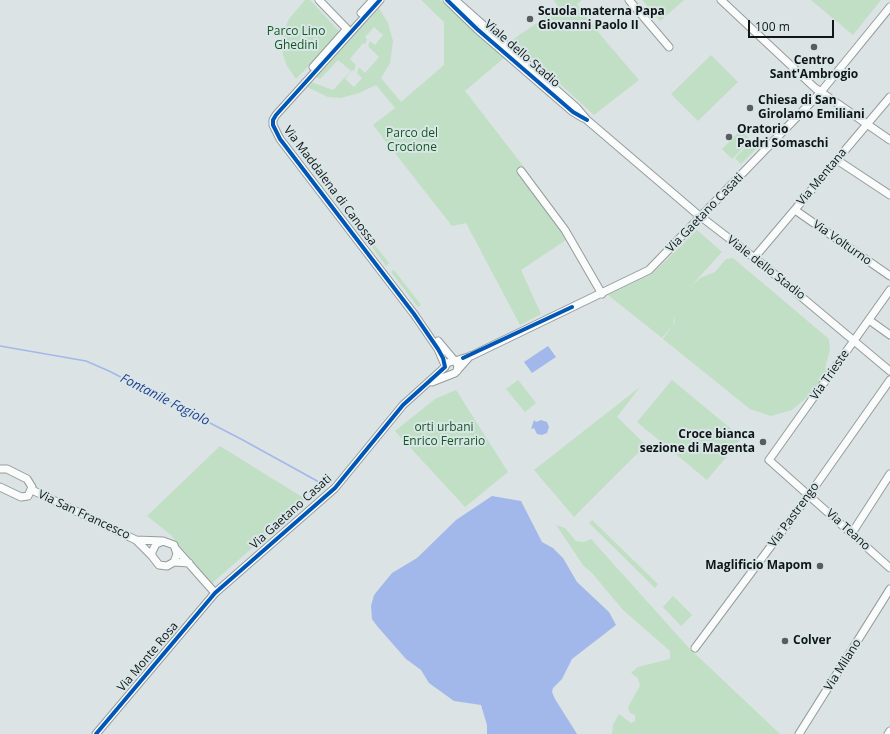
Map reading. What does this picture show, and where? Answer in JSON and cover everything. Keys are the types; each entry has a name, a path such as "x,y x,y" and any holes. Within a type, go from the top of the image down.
{"street":[{"path":"319,0 351,28"},
{"name":"Viale dello Stadio","path":"447,0 477,29 573,112 587,120"},
{"name":"Viale dello Stadio","path":"455,0 576,107 587,120 702,218 855,340 890,371"},
{"path":"629,0 669,47"},
{"path":"721,0 820,93 890,140"},
{"name":"Via Maddalena di Canossa","path":"375,2 324,54 287,97 270,119 270,129 280,139 414,314 454,361"},
{"name":"Via Maddalena di Canossa","path":"280,139 273,125 273,120 337,48 351,28 361,20 375,2"},
{"name":"Via Gaetano Casati","path":"215,593 335,488 385,426 448,362 471,356 650,270 702,218 820,93 890,7"},
{"path":"287,97 310,77 311,73 323,60 324,54"},
{"name":"Via Mentana","path":"754,258 890,97"},
{"path":"837,160 890,195"},
{"path":"520,171 565,230 602,294"},
{"name":"Via Volturno","path":"795,210 890,276"},
{"name":"Via Trieste","path":"770,460 890,290"},
{"name":"Via Maddalena di Canossa","path":"414,314 438,349 445,366"},
{"path":"869,320 890,335"},
{"name":"Via Gaetano Casati","path":"423,387 454,372 471,356"},
{"path":"445,366 446,371 454,372 458,367 454,361"},
{"name":"Via Pastrengo","path":"695,648 809,495 890,380"},
{"name":"Via Teano","path":"770,460 890,568"},
{"name":"Via San Francesco","path":"0,469 7,469 27,479 31,483 32,490 28,496 21,497 0,487"},
{"path":"852,533 890,474"},
{"name":"Via San Francesco","path":"32,490 136,540 152,556 155,563 167,566 174,562 189,563"},
{"name":"Via San Francesco","path":"136,540 163,541 172,543 215,593"},
{"path":"152,556 152,552 156,544 163,541"},
{"path":"174,562 177,554 176,549"},
{"name":"Via Milano","path":"800,734 888,592 890,586"},
{"name":"Via Monte Rosa","path":"96,734 215,593"}],"green space":[{"name":"Parco Lino Ghedini","path":"305,0 310,0 338,30 339,35 296,79 287,66 283,55 282,42 284,30 289,19"},
{"name":"Parco del Crocione","path":"421,0 440,0 504,58 465,91 524,167 517,173 559,227 566,240 521,270 541,314 520,325 466,223 452,226 373,125 395,108 376,85 359,93 341,98 328,97 307,87 311,82 333,90 351,71 338,60 320,79 316,77 379,8 388,23 393,41 390,63 381,78 401,102 444,65 444,22","holes":["374,27 383,35 375,45 370,41 368,46 379,57 365,73 359,67 357,73 362,78 354,87 345,79 352,70 354,71 356,65 350,59 363,43 365,44 367,39 365,37"]},
{"path":"554,0 582,0 577,4 603,38 639,80 594,115 512,40 559,8"},
{"path":"642,0 684,0 660,21"},
{"path":"811,0 881,0 853,35"},
{"path":"711,55 738,82 698,121 671,94"},
{"path":"741,130 751,140 732,159 722,149"},
{"path":"751,142 757,148 741,164 735,158"},
{"path":"325,181 351,213 348,216 322,183"},
{"path":"356,221 389,263 386,266 354,223"},
{"path":"697,230 722,252 690,287 700,278 715,272 726,259 733,258 829,339 830,350 825,368 829,370 812,393 792,410 771,416 750,409 663,339 672,326 662,338 608,295 652,274"},
{"path":"394,270 421,305 418,307 391,272"},
{"path":"518,380 536,403 525,412 506,389"},
{"path":"672,380 742,438 707,480 637,422"},
{"path":"640,387 617,417 646,445 574,517 534,470"},
{"name":"orti urbani Enrico Ferrario","path":"456,390 508,472 465,507 395,431 435,399"},
{"path":"220,446 307,500 211,584 171,535 147,516"},
{"path":"592,520 658,584 655,588 589,523"},
{"path":"556,525 565,528 576,541 584,542 591,539 688,647 780,734 612,734 613,725 619,714 631,723 635,721 635,715 630,713 628,707 640,686 638,678 631,673 638,667 670,659 670,651 623,610 592,573 583,565"},
{"path":"673,596 692,615 681,626 663,607"}],"water":[{"path":"548,346 556,357 532,373 524,362"},
{"path":"534,420 536,422 541,420 547,422 549,427 547,433 542,435 537,434 534,428 531,429"},
{"path":"492,496 521,501 542,542 553,548 563,558 577,582 609,612 616,625 572,659 562,679 553,688 552,692 555,699 577,734 487,734 487,725 481,705 454,701 429,683 421,670 406,659 372,619 371,606 374,595 392,573 417,558 456,520"}],"waterway":[{"name":"Fontanile Fagiolo","path":"0,346 86,361 109,371 241,439 319,482"}],"cycle path":[{"path":"96,734 215,593 335,488 403,405 445,367 443,358 438,349 414,314 280,139 273,125 273,120 276,115 380,0"},
{"path":"447,0 477,29 573,112 587,120"},
{"path":"463,358 572,307"}],"place":[{"name":"Scuola materna Papa Giovanni Paolo II","path":"530,19"},
{"name":"Centro Sant'Ambrogio","path":"814,47"},
{"name":"Chiesa di San Girolamo Emiliani","path":"750,108"},
{"name":"Oratorio Padri Somaschi","path":"729,137"},
{"name":"Croce bianca sezione di Magenta","path":"763,442"},
{"name":"Maglificio Mapom","path":"820,566"},
{"name":"Colver","path":"785,641"}]}
